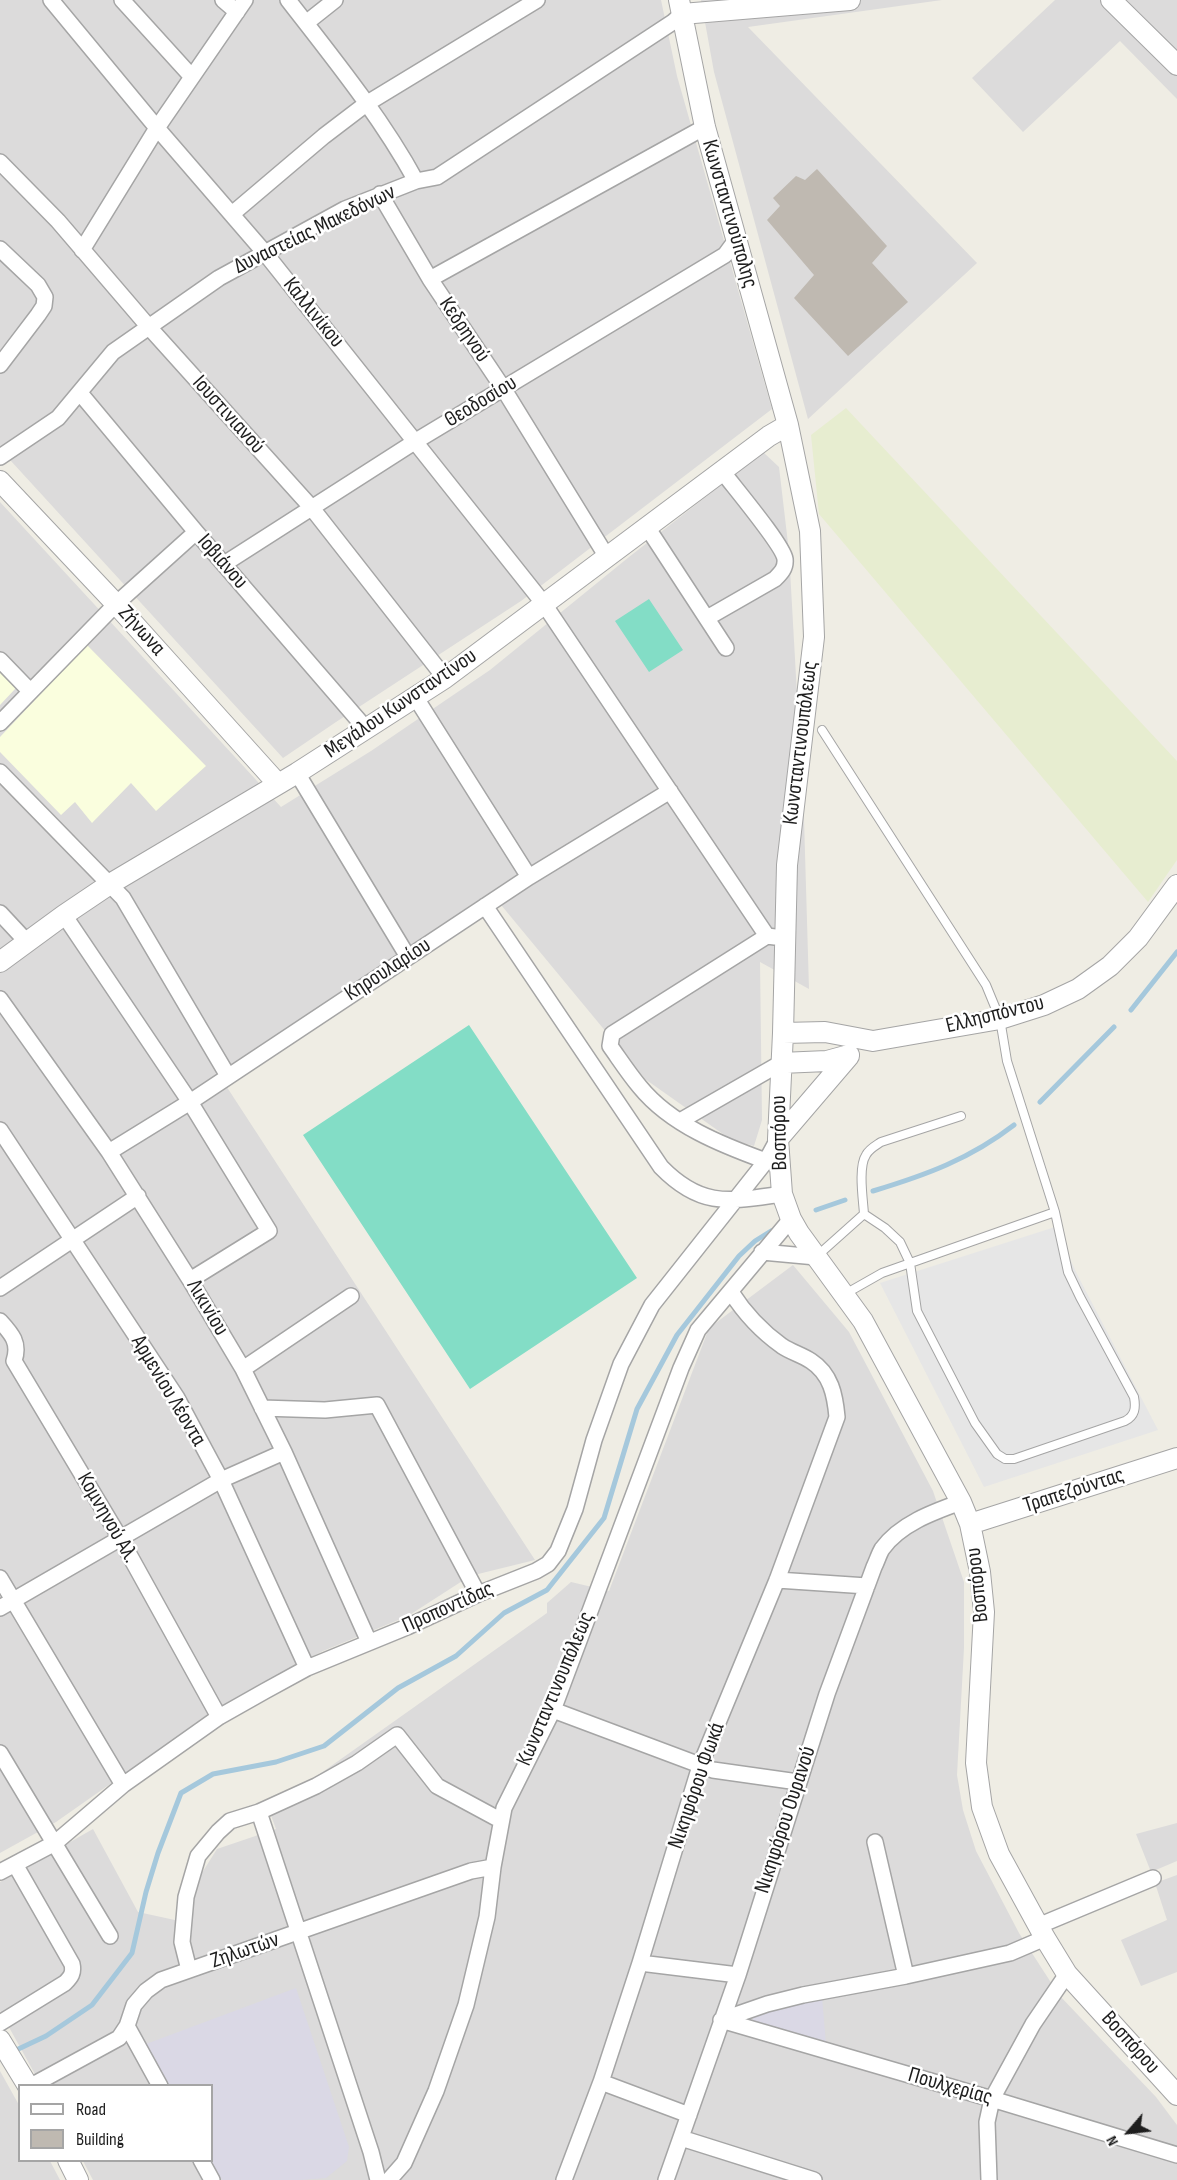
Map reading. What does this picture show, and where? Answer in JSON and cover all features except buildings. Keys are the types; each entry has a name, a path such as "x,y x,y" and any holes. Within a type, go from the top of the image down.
{"street":[{"name":"Καλλινίκου","path":"51,0 265,253 544,604 670,791 775,937"},
{"path":"122,0 192,77"},
{"path":"82,250 157,128 241,6 223,0"},
{"path":"288,0 366,104 406,162 416,181"},
{"path":"306,23 335,0"},
{"path":"232,214 324,136 366,104 537,0"},
{"path":"680,7 850,0"},
{"path":"1111,0 1177,65"},
{"name":"Κωνσταντινούπολης","path":"680,7 705,127 788,425"},
{"name":"Δυναστείας Μακεδόνων","path":"0,456 58,418 113,352 219,278 345,209 416,181 436,177 663,29 680,7"},
{"path":"430,279 705,127"},
{"name":"Ιουστινιανού","path":"0,162 58,221 148,326 311,507 445,678"},
{"name":"Κεδρηνού","path":"380,194 430,279 503,388 607,557"},
{"name":"Θεοδοσίου","path":"224,564 416,441 725,255 736,240"},
{"path":"0,249 38,285 45,297 44,306 0,365"},
{"name":"Ιοβιάνου","path":"80,393 196,532 367,730"},
{"name":"Μεγάλου Κωνσταντίνου","path":"0,962 110,884 297,773 416,698 769,436 788,425"},
{"name":"Κωνσταντινουπόλεως","path":"780,1063 783,1034 775,937 787,865 814,637 810,531 788,425"},
{"path":"706,618 775,579 782,572 785,562 779,545 722,471"},
{"name":"Ζήνωνα","path":"0,481 116,604 278,784"},
{"path":"647,527 726,648"},
{"path":"0,723 116,604 196,532"},
{"path":"0,660 30,691"},
{"path":"416,698 529,877"},
{"path":"0,772 128,904 228,1076"},
{"path":"297,773 408,957"},
{"name":"Κηρουλαρίου","path":"109,1152 190,1102 529,877 670,791"},
{"name":"Ελλησπόντου","path":"783,1034 825,1032 873,1041 1000,1019 1044,1005 1070,993 1110,966 1138,938 1177,885"},
{"path":"485,906 662,1167 672,1178 715,1200 782,1194"},
{"path":"0,914 27,942"},
{"path":"64,915 190,1102 269,1231 190,1280"},
{"path":"766,1161 718,1142 680,1122 641,1089 610,1046 610,1041 612,1034 775,937"},
{"name":"Λικινίου","path":"0,999 138,1196 243,1369 284,1452 369,1642"},
{"name":"Ελλησπόντου","path":"780,1063 827,1061 849,1056 873,1041"},
{"path":"778,1139 849,1056"},
{"path":"680,1122 780,1063"},
{"name":"Βοσπόρου","path":"780,1063 778,1139 782,1194 791,1219 863,1320 970,1524 980,1572 984,1612 976,1763 982,1807 999,1854 1041,1932 1067,1974 1177,2095"},
{"name":"Αρμενίου Λέοντα","path":"0,1130 177,1398 221,1480 307,1668"},
{"name":"Προποντίδας","path":"0,1872 16,1866 55,1843 123,1785 219,1717 307,1668 407,1627 548,1564 558,1551 574,1509 594,1440 621,1364 652,1305 766,1161 778,1139"},
{"path":"0,1288 138,1196"},
{"path":"762,1252 791,1219"},
{"path":"762,1252 816,1257"},
{"name":"Κωνσταντινουπόλεως","path":"389,2180 404,2163 431,2101 466,2005 488,1917 500,1820 509,1794 553,1710 681,1368 698,1330 762,1252"},
{"name":"Νικηφόρου Φωκά","path":"564,2180 601,2082 700,1766 777,1580 837,1417 836,1395 821,1369 766,1334 746,1316 731,1292"},
{"path":"243,1369 351,1296"},
{"name":"Κομνηνού Αλ.","path":"0,1321 14,1338 17,1346 14,1361 120,1538 219,1717"},
{"path":"0,1369 14,1361"},
{"path":"262,1408 325,1410 377,1405 478,1594"},
{"path":"7,1605 221,1480 284,1452"},
{"name":"Τραπεζούντας","path":"970,1524 1177,1458"},
{"name":"Νικηφόρου Ουρανού","path":"666,2180 738,1975 827,1694 882,1549 897,1534 912,1524 934,1512 961,1503"},
{"path":"0,1578 7,1605 123,1785"},
{"path":"777,1580 867,1586"},
{"path":"553,1710 700,1766 729,1773 798,1782"},
{"path":"189,1970 182,1942 186,1897 198,1856 218,1832 230,1821 259,1812 316,1786 357,1763 397,1735 437,1786 500,1820"},
{"path":"0,1753 110,1936"},
{"path":"259,1812 300,1932 378,2180"},
{"path":"874,1842 906,1976"},
{"path":"0,2023 65,1983 74,1970 16,1866"},
{"name":"Ζηλωτών","path":"31,2084 103,2049 118,2038 127,2026 134,2005 146,1991 161,1980 471,1871 493,1867"},
{"path":"721,2020 767,2004 803,1995 906,1976 1010,1953 1041,1932 1153,1878"},
{"path":"640,1963 738,1975"},
{"path":"989,2180 987,2122 992,2099 1033,2024 1067,1974"},
{"name":"Πουλχερίας","path":"721,2020 1177,2155"},
{"path":"127,2026 159,2084"},
{"path":"1,2042 28,2084"},
{"path":"601,2082 689,2115"},
{"path":"681,2138 814,2180"},
{"path":"69,2162 78,2180"},
{"path":"202,2162 212,2180"}],"lane":[{"path":"822,730 986,985 1000,1019 1007,1061 1055,1212 1068,1272 1134,1397 1135,1409 1130,1419 1014,1459 1000,1457 987,1443 975,1423 917,1311 910,1263 900,1242 885,1228 864,1214"},
{"path":"864,1214 862,1163 865,1155 881,1142 961,1116"},
{"path":"845,1294 882,1273 1055,1212"},
{"path":"816,1257 864,1214"}],"shaded area":[{"path":"0,0 661,0 677,76 772,409 521,601 283,758 0,449"},
{"path":"701,0 942,0 748,27 977,263 808,419 714,72"},
{"path":"1055,0 1177,0 1177,99 1120,41 1023,132 972,78"},
{"path":"846,408 1177,761 1177,860 1148,902 819,514 811,435"},
{"path":"763,452 779,467 789,552 804,819 809,989 760,962 762,1120 754,1146 730,1139 645,1079 492,894 219,1075 535,1560 470,1576 408,1616 323,1651 253,1688 207,1716 56,1822 0,1853 0,502 281,807 371,751 490,670"},
{"path":"87,645 206,766 156,811 131,783 92,823 75,802 61,815 0,752 0,737"},
{"path":"0,672 16,688 0,705"},
{"path":"1055,1227 1158,1430 984,1487 880,1283"},
{"path":"793,1265 849,1332 933,1491 964,1582 964,1648 957,1775 963,1810 976,1851 1019,1933 1059,1995 1156,2097 1177,2125 1177,2180 93,2180 84,2162 213,2162 213,2084 40,2084 0,2011 0,1882 93,1829 138,1912 184,1922 195,1884 217,1849 276,1829 269,1810 547,1613 547,1603 571,1582 609,1591 709,1328"},
{"path":"1177,1823 1177,1861 1151,1872 1136,1834"},
{"path":"1177,1875 1177,1972 1141,1986 1121,1940 1167,1920 1155,1883"},
{"path":"296,1988 349,2147 347,2161 326,2178 222,2180 212,2162 213,2084 168,2084 146,2044"},
{"path":"822,1997 826,2044 755,2024 753,2020 752,2015"},
{"path":"0,2071 18,2103 18,2162 51,2162 60,2180 0,2180"}],"green space":[{"path":"649,599 683,650 649,672 615,621"},
{"path":"469,1025 637,1278 470,1389 303,1135"}],"waterway":[{"path":"1131,1010 1177,952"},
{"path":"1040,1102 1114,1027"},
{"path":"873,1191 947,1165 981,1147 1014,1125"},
{"path":"816,1210 845,1200"},
{"path":"12,2052 46,2036 92,2005 132,1953 146,1892 181,1793 213,1774 276,1762 324,1746 398,1688 456,1656 504,1613 547,1590 604,1518 637,1409 677,1335 739,1256 755,1241 771,1231"}]}
